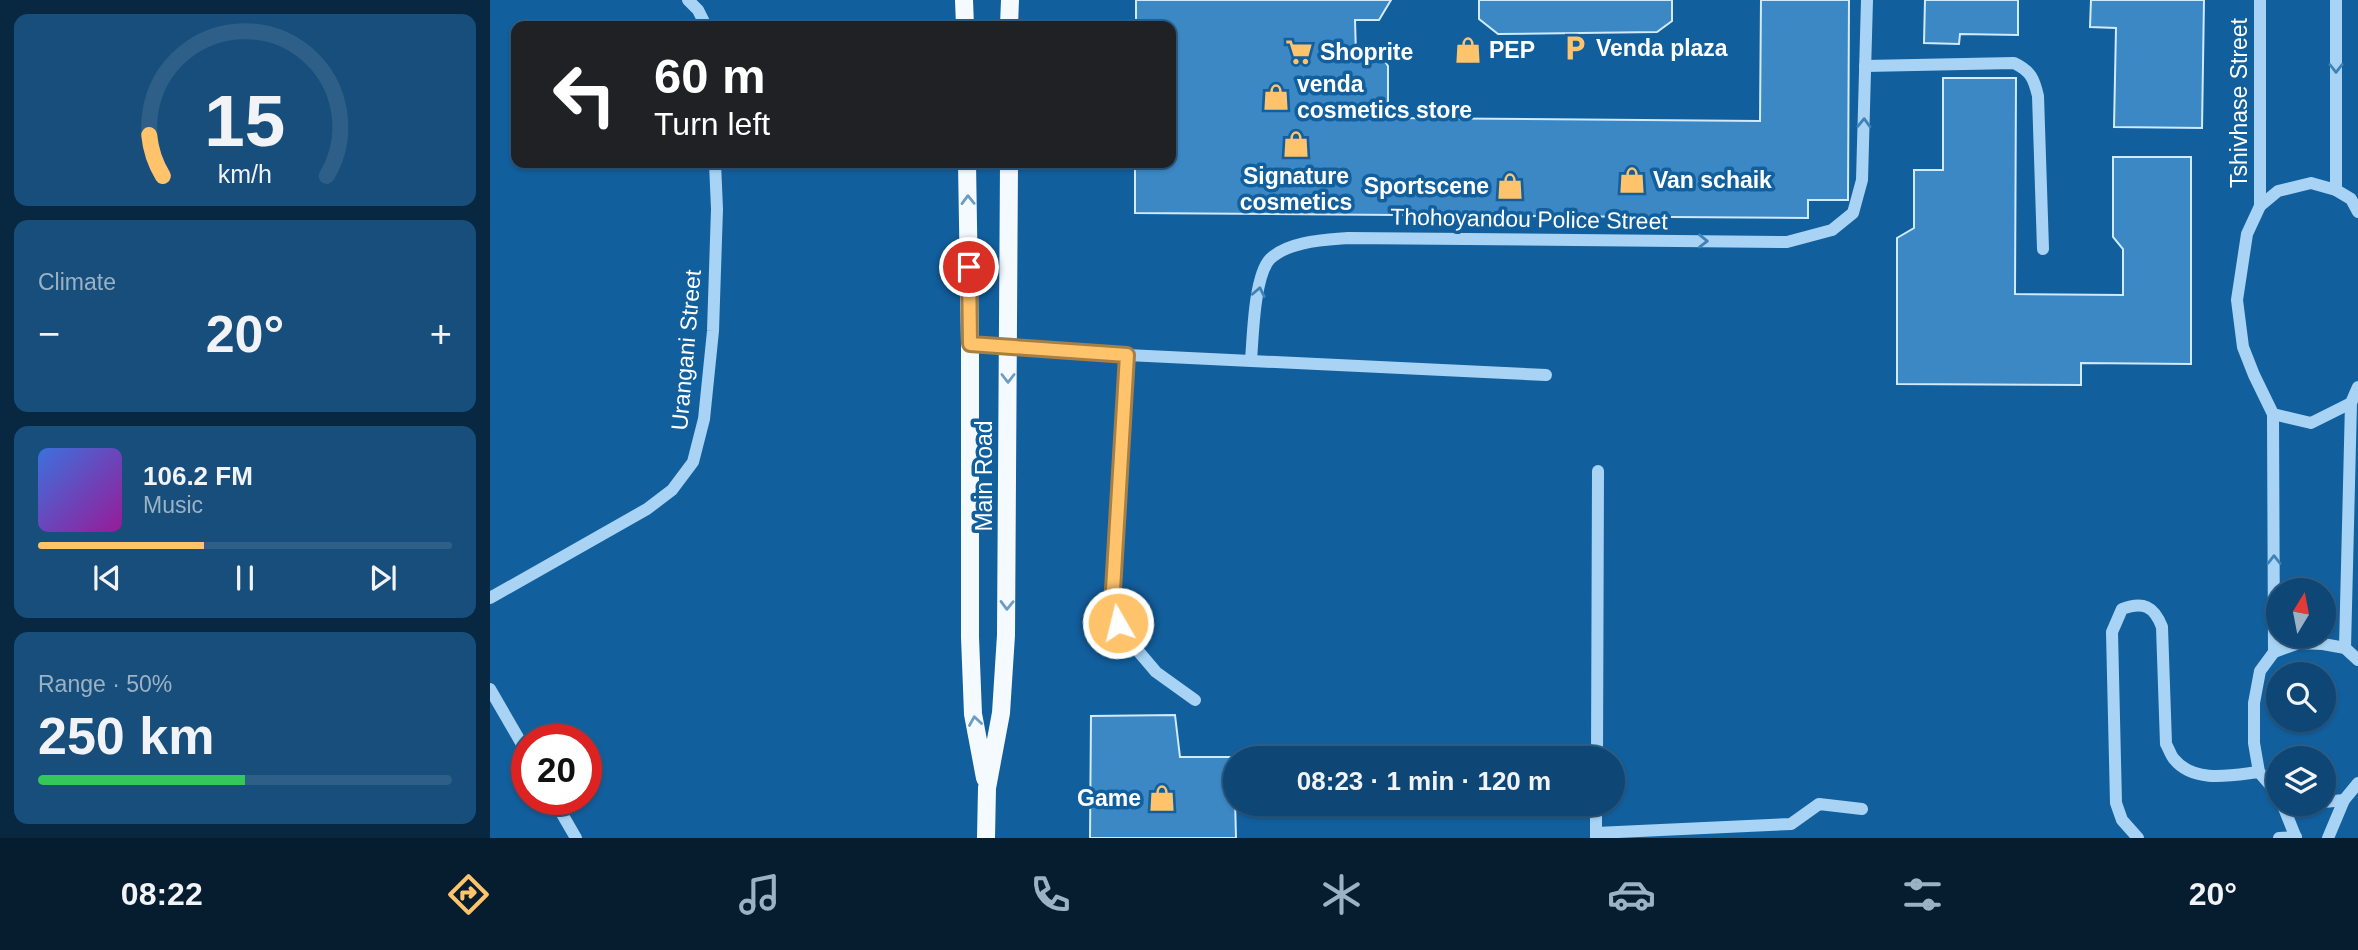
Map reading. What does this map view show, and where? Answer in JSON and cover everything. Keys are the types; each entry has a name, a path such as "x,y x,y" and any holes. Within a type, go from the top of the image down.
{"main road":[{"path":"964,0 965,21"},
{"path":"1009,21 1010,0"},
{"name":"Main Road","path":"967,168 970,637 973,714 987,788"},
{"name":"Main Road","path":"986,838 987,788 1001,713 1006,635 1009,168"}],"street":[{"path":"688,0 698,10 704,21"},
{"name":"Thohoyandou Police Street","path":"1251,360 1259,285 1269,260 1287,249 1313,242 1348,238 1787,242 1832,230 1853,213 1862,180 1867,0"},
{"name":"Tshivhase Street","path":"2259,772 2254,743 2254,703 2260,671 2274,652 2273,414 2243,346 2237,300 2247,234 2260,206 2260,0"},
{"path":"2336,0 2336,190 2351,199 2358,212"},
{"path":"1865,66 2014,63 2029,70 2038,96 2043,249"},
{"name":"Urangani Street","path":"490,598 647,509 672,489 693,462 704,419 713,331 717,209 715,168"},
{"name":"Tshivhase Street","path":"2260,206 2278,191 2311,183 2336,190"},
{"path":"970,344 1127,355 1546,375"},
{"path":"1127,355 1113,590 1118,623 1156,672 1195,700"},
{"path":"2345,648 2351,403 2358,387"},
{"path":"2273,414 2311,423 2351,403"},
{"path":"1597,746 1598,471"},
{"path":"2138,838 2122,820 2116,803 2112,632 2122,609 2133,605 2148,606 2158,615 2162,627 2166,744 2174,760 2189,770 2211,777 2259,772 2266,781"},
{"path":"2274,652 2299,643 2323,644 2345,648 2358,660"},
{"path":"490,690 511,726"},
{"path":"2328,838 2344,800 2358,783"},
{"path":"2336,801 2344,800"},
{"path":"1596,816 1596,835 1791,824 1819,804 1862,808"},
{"path":"563,815 576,838"},
{"path":"2279,838 2296,837 2287,816"}],"building":[{"path":"1136,0 1391,0 1379,20 1355,20 1356,54 1380,54 1388,66 1388,118 1760,121 1761,0 1849,0 1848,200 1808,200 1808,218 1135,213 1135,168 1176,168 1176,21 1136,21"},
{"path":"1479,0 1672,0 1672,21 1657,32 1498,34 1479,19"},
{"path":"1925,0 2018,0 2018,35 1960,34 1959,44 1924,43"},
{"path":"2091,0 2204,0 2202,128 2114,127 2116,28 2090,27"},
{"path":"1943,78 2016,78 2015,294 2123,295 2123,249 2113,237 2113,157 2191,157 2191,364 2081,363 2081,385 1897,384 1897,238 1914,228 1914,170 1943,170"},
{"name":"Game","path":"1175,715 1180,757 1223,757 1223,816 1235,816 1236,838 1090,838 1091,716"}],"place":[{"name":"Venda plaza","path":"1575,48"},
{"name":"PEP","path":"1468,50"},
{"name":"Shoprite","path":"1299,52"},
{"name":"venda cosmetics store","path":"1276,97"},
{"name":"Signature cosmetics","path":"1296,144"},
{"name":"Van schaik","path":"1632,180"},
{"name":"Sportscene","path":"1510,186"},
{"name":"Game","path":"1162,798"}],"route":[{"path":"969,267 970,344 1127,355 1113,590 1118,623"}]}
